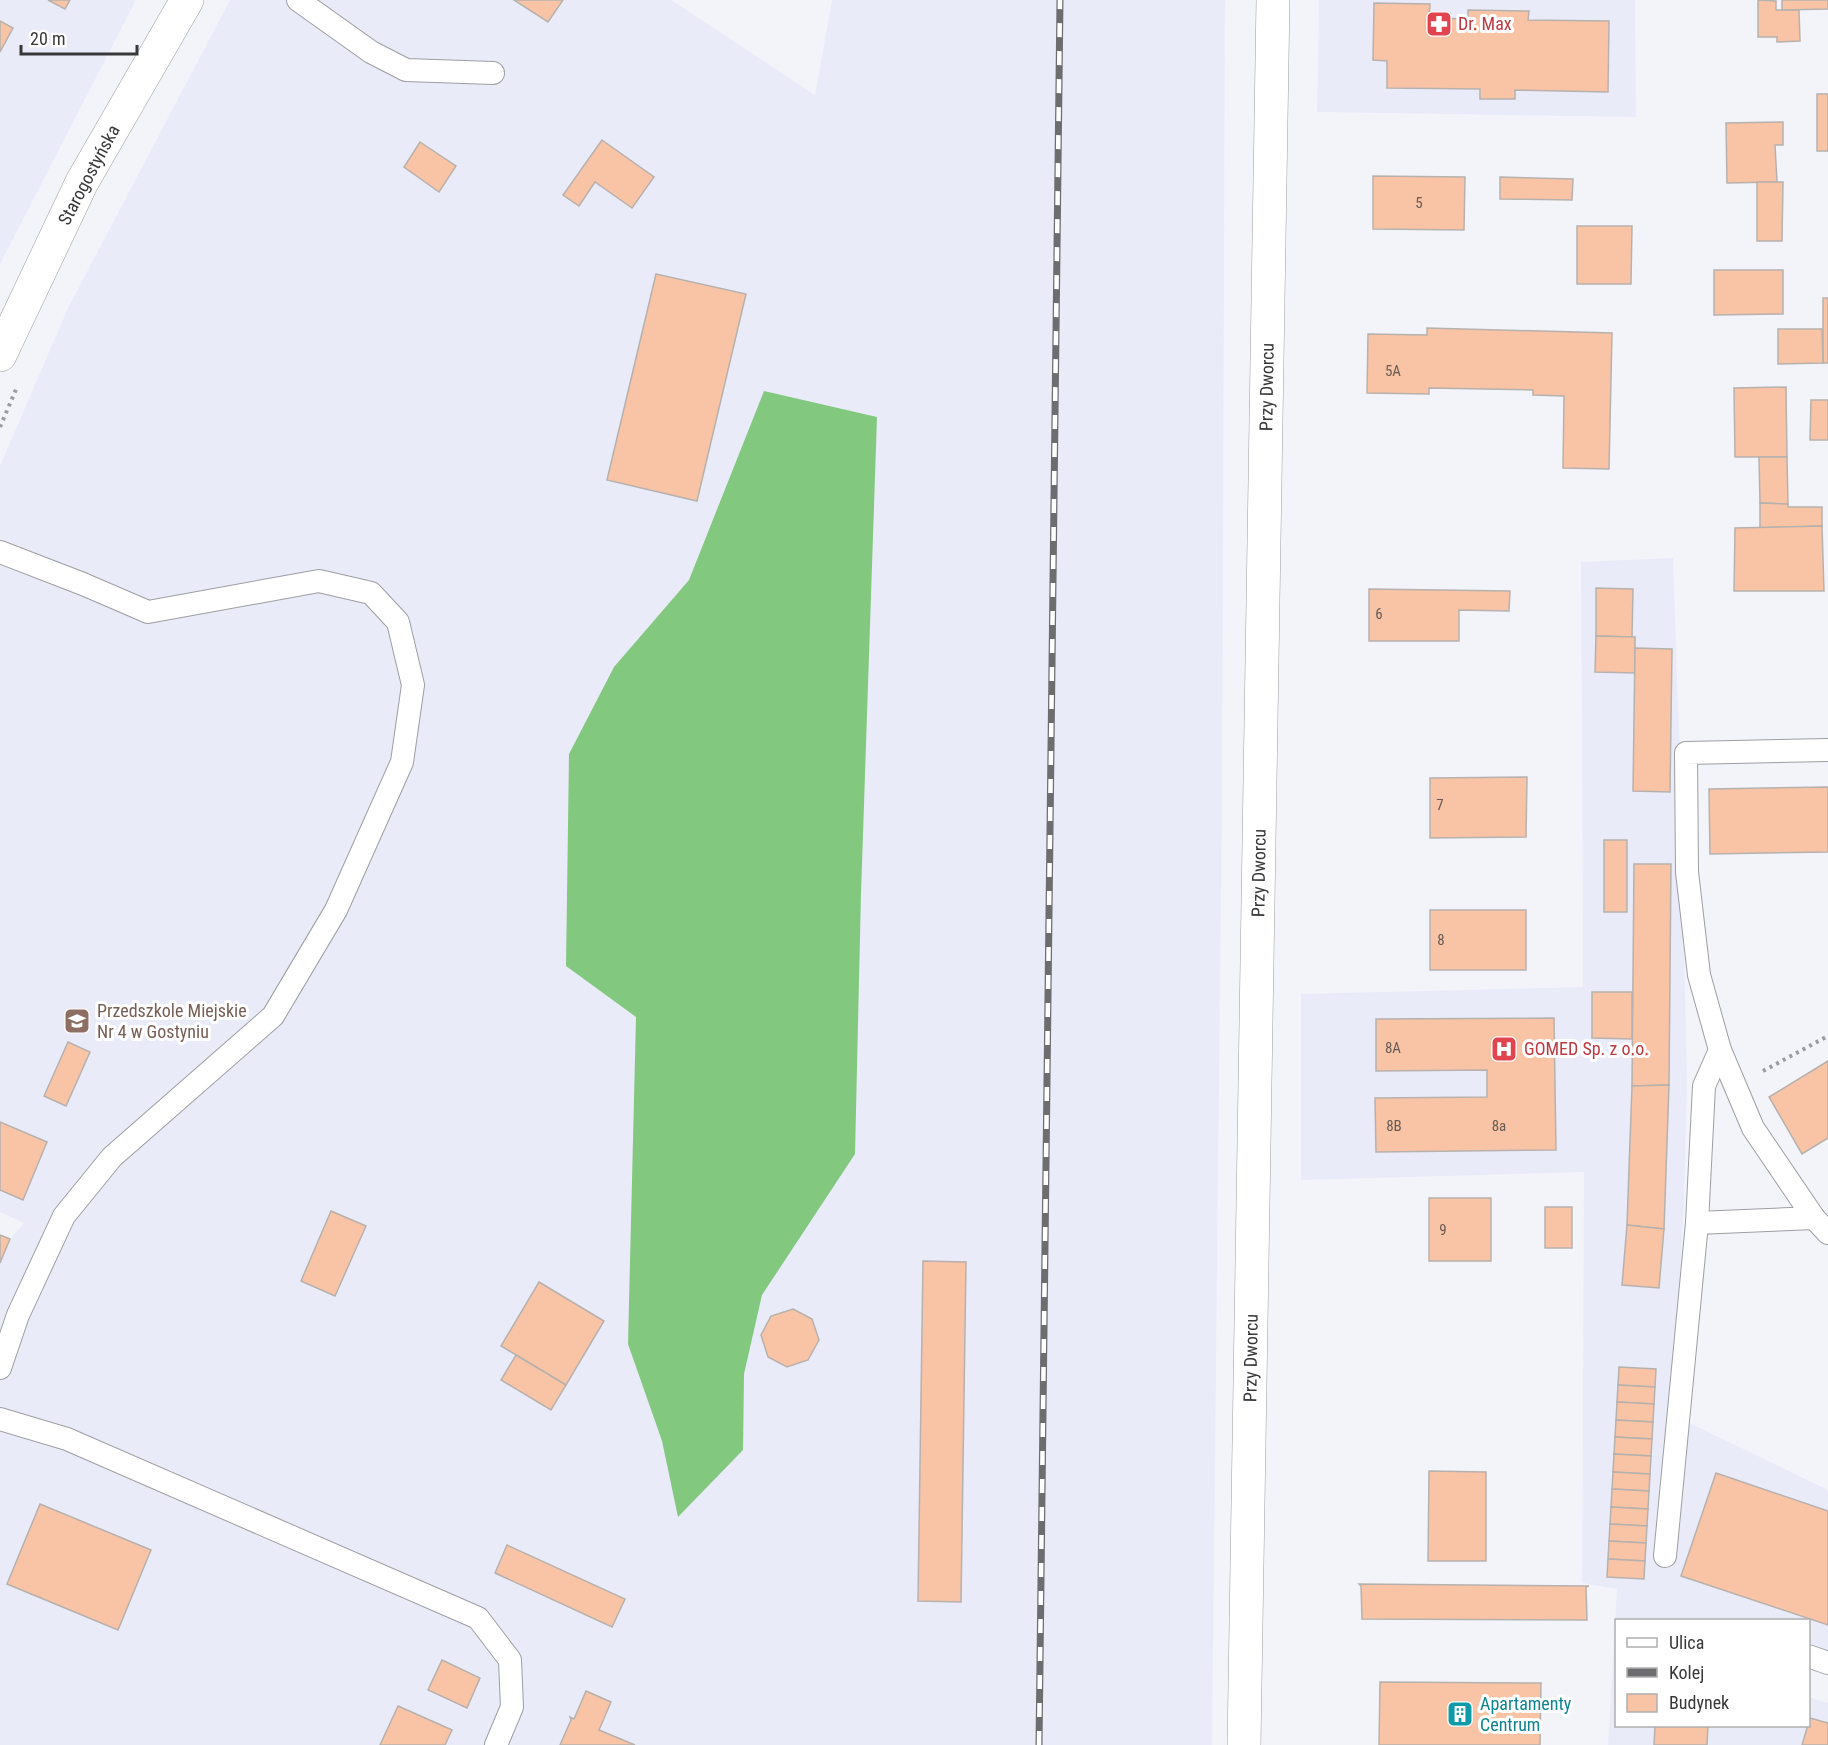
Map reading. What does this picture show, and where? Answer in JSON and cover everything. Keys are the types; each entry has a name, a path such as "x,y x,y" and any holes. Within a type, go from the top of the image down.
{"street":[{"name":"Starogostyńska","path":"0,355 82,182 187,0"},
{"name":"Przy Dworcu","path":"1244,1745 1273,0"}],"lane":[{"path":"298,0 371,52 406,70 493,73"},
{"path":"0,552 148,612 319,581 371,593 398,622 413,686 402,762 336,910 273,1016 112,1157 64,1216 18,1315 0,1368"},
{"path":"1821,1226 1753,1128 1720,1050 1699,975 1687,872 1686,753 1828,750"},
{"path":"1665,1556 1697,1223 1704,1086 1720,1050"},
{"path":"1697,1223 1821,1226"},
{"path":"0,1419 67,1439 478,1618 510,1660 512,1707 496,1745"},
{"path":"1810,1656 1828,1663"}],"path":[{"path":"1736,1086 1828,1036"}],"shaded area":[{"path":"0,0 136,0 0,264"},
{"path":"230,0 671,0 815,95 832,0 1225,0 1222,803 1212,1745 0,1745 0,1263 10,1239 24,1223 0,1212 0,466 68,308"},
{"path":"1319,0 1635,0 1636,117 1317,112"},
{"path":"1673,558 1687,1081 1684,1202 1673,1415 1828,1490 1828,1650 1810,1643 1810,1619 1615,1619 1617,1589 1582,1583 1584,1172 1301,1180 1301,994 1583,987 1581,562"},
{"path":"1615,1624 1615,1727 1810,1727 1810,1697 1828,1703 1828,1745 1608,1745"}],"green space":[{"path":"764,391 877,417 855,1154 762,1295 744,1374 743,1450 678,1517 662,1441 628,1344 636,1017 566,966 569,754 614,667 689,580"}],"building":[{"path":"48,0 70,0 65,9"},
{"path":"514,0 563,0 548,22"},
{"path":"1758,0 1776,1 1776,10 1799,10 1800,41 1777,42 1777,37 1758,37"},
{"path":"1782,0 1828,0 1828,9 1782,10"},
{"path":"1374,3 1430,4 1429,18 1468,19 1468,10 1529,11 1528,20 1609,21 1608,92 1515,90 1515,99 1480,99 1480,89 1387,88 1387,61 1373,60"},
{"path":"0,21 13,28 0,52"},
{"path":"1817,94 1828,94 1828,151 1817,151"},
{"path":"1783,122 1783,145 1775,145 1777,182 1727,183 1726,123"},
{"path":"602,140 654,177 632,208 595,182 579,206 563,195"},
{"path":"420,142 456,166 439,192 404,167"},
{"path":"1373,176 1465,177 1464,230 1373,229"},
{"path":"1500,177 1573,179 1572,200 1500,199"},
{"path":"1757,182 1783,182 1782,241 1757,241"},
{"path":"1577,226 1632,226 1631,284 1577,284"},
{"path":"1714,270 1783,270 1783,314 1714,315"},
{"path":"656,274 746,294 697,501 607,480"},
{"path":"1823,298 1828,298 1828,363 1823,363"},
{"path":"1427,328 1612,333 1609,469 1563,468 1564,396 1533,395 1533,390 1429,388 1429,394 1367,393 1368,334 1427,335"},
{"path":"1778,329 1822,329 1823,363 1778,364"},
{"path":"1786,387 1787,457 1735,457 1734,388"},
{"path":"1811,400 1828,400 1828,440 1810,440"},
{"path":"1759,457 1787,457 1788,504 1760,503"},
{"path":"1760,503 1788,504 1788,507 1822,507 1822,526 1760,528"},
{"path":"1822,526 1824,591 1734,591 1735,528"},
{"path":"1596,588 1633,589 1632,637 1596,636"},
{"path":"1369,589 1510,591 1509,611 1459,610 1459,641 1369,641"},
{"path":"1596,636 1635,637 1635,673 1595,672"},
{"path":"1635,648 1672,649 1670,792 1633,791"},
{"path":"1527,777 1526,837 1430,838 1430,778"},
{"path":"1828,787 1828,852 1710,854 1709,789"},
{"path":"1604,840 1627,840 1627,912 1604,912"},
{"path":"1634,864 1671,864 1669,1085 1632,1086"},
{"path":"1430,910 1526,910 1526,970 1430,970"},
{"path":"1592,992 1632,992 1632,1039 1592,1038"},
{"path":"1554,1018 1556,1150 1376,1152 1375,1098 1487,1097 1487,1070 1376,1071 1376,1019"},
{"path":"68,1042 90,1052 66,1106 44,1096"},
{"path":"1828,1061 1828,1138 1802,1154 1769,1097"},
{"path":"1669,1085 1664,1229 1627,1225 1632,1086"},
{"path":"0,1122 47,1142 23,1200 0,1190"},
{"path":"1429,1198 1491,1198 1491,1261 1429,1261"},
{"path":"1545,1207 1572,1207 1572,1248 1545,1248"},
{"path":"331,1211 366,1226 335,1296 301,1281"},
{"path":"1627,1225 1664,1229 1659,1288 1622,1285"},
{"path":"0,1235 10,1239 0,1263"},
{"path":"923,1261 966,1262 961,1602 918,1601"},
{"path":"539,1282 604,1321 566,1385 501,1346"},
{"path":"793,1309 812,1319 819,1340 808,1360 787,1367 768,1357 761,1335 771,1316"},
{"path":"516,1355 566,1385 551,1410 501,1380"},
{"path":"1619,1367 1656,1369 1655,1387 1618,1385"},
{"path":"1618,1385 1655,1387 1654,1404 1617,1402"},
{"path":"1617,1402 1654,1404 1653,1422 1616,1420"},
{"path":"1616,1420 1653,1422 1652,1439 1615,1437"},
{"path":"1615,1437 1652,1439 1651,1456 1614,1454"},
{"path":"1614,1454 1651,1456 1650,1474 1613,1472"},
{"path":"1429,1471 1486,1472 1486,1561 1428,1561"},
{"path":"1613,1472 1650,1474 1649,1491 1612,1489"},
{"path":"1716,1473 1828,1511 1828,1625 1681,1576"},
{"path":"1612,1489 1649,1491 1648,1509 1611,1507"},
{"path":"40,1504 151,1550 118,1630 7,1584"},
{"path":"1611,1507 1648,1509 1647,1526 1610,1524"},
{"path":"1610,1524 1647,1526 1646,1543 1609,1541"},
{"path":"1609,1541 1646,1543 1645,1561 1608,1559"},
{"path":"507,1545 625,1599 612,1627 495,1573"},
{"path":"1608,1559 1645,1561 1644,1579 1607,1577"},
{"path":"1359,1584 1589,1586 1586,1587 1587,1620 1362,1619 1361,1586"},
{"path":"442,1660 480,1678 467,1708 428,1690"},
{"name":"Apartamenty Centrum","path":"1380,1682 1541,1683 1540,1745 1379,1745"},
{"path":"586,1691 611,1702 599,1730 635,1745 560,1745 571,1720 570,1717 574,1719"},
{"path":"398,1706 452,1730 445,1745 380,1745"},
{"path":"1810,1718 1828,1723 1828,1745 1802,1745 1807,1727 1810,1727"},
{"path":"1655,1727 1708,1727 1707,1745 1654,1745"}],"railway":[{"path":"1039,1745 1060,0"}],"place":[{"name":"Dr. Max","path":"1439,24"},
{"name":"Przedszkole Miejskie Nr 4 w Gostyniu","path":"77,1021"},
{"name":"GOMED Sp. z o.o.","path":"1504,1049"},
{"name":"Apartamenty Centrum","path":"1460,1714"}]}
